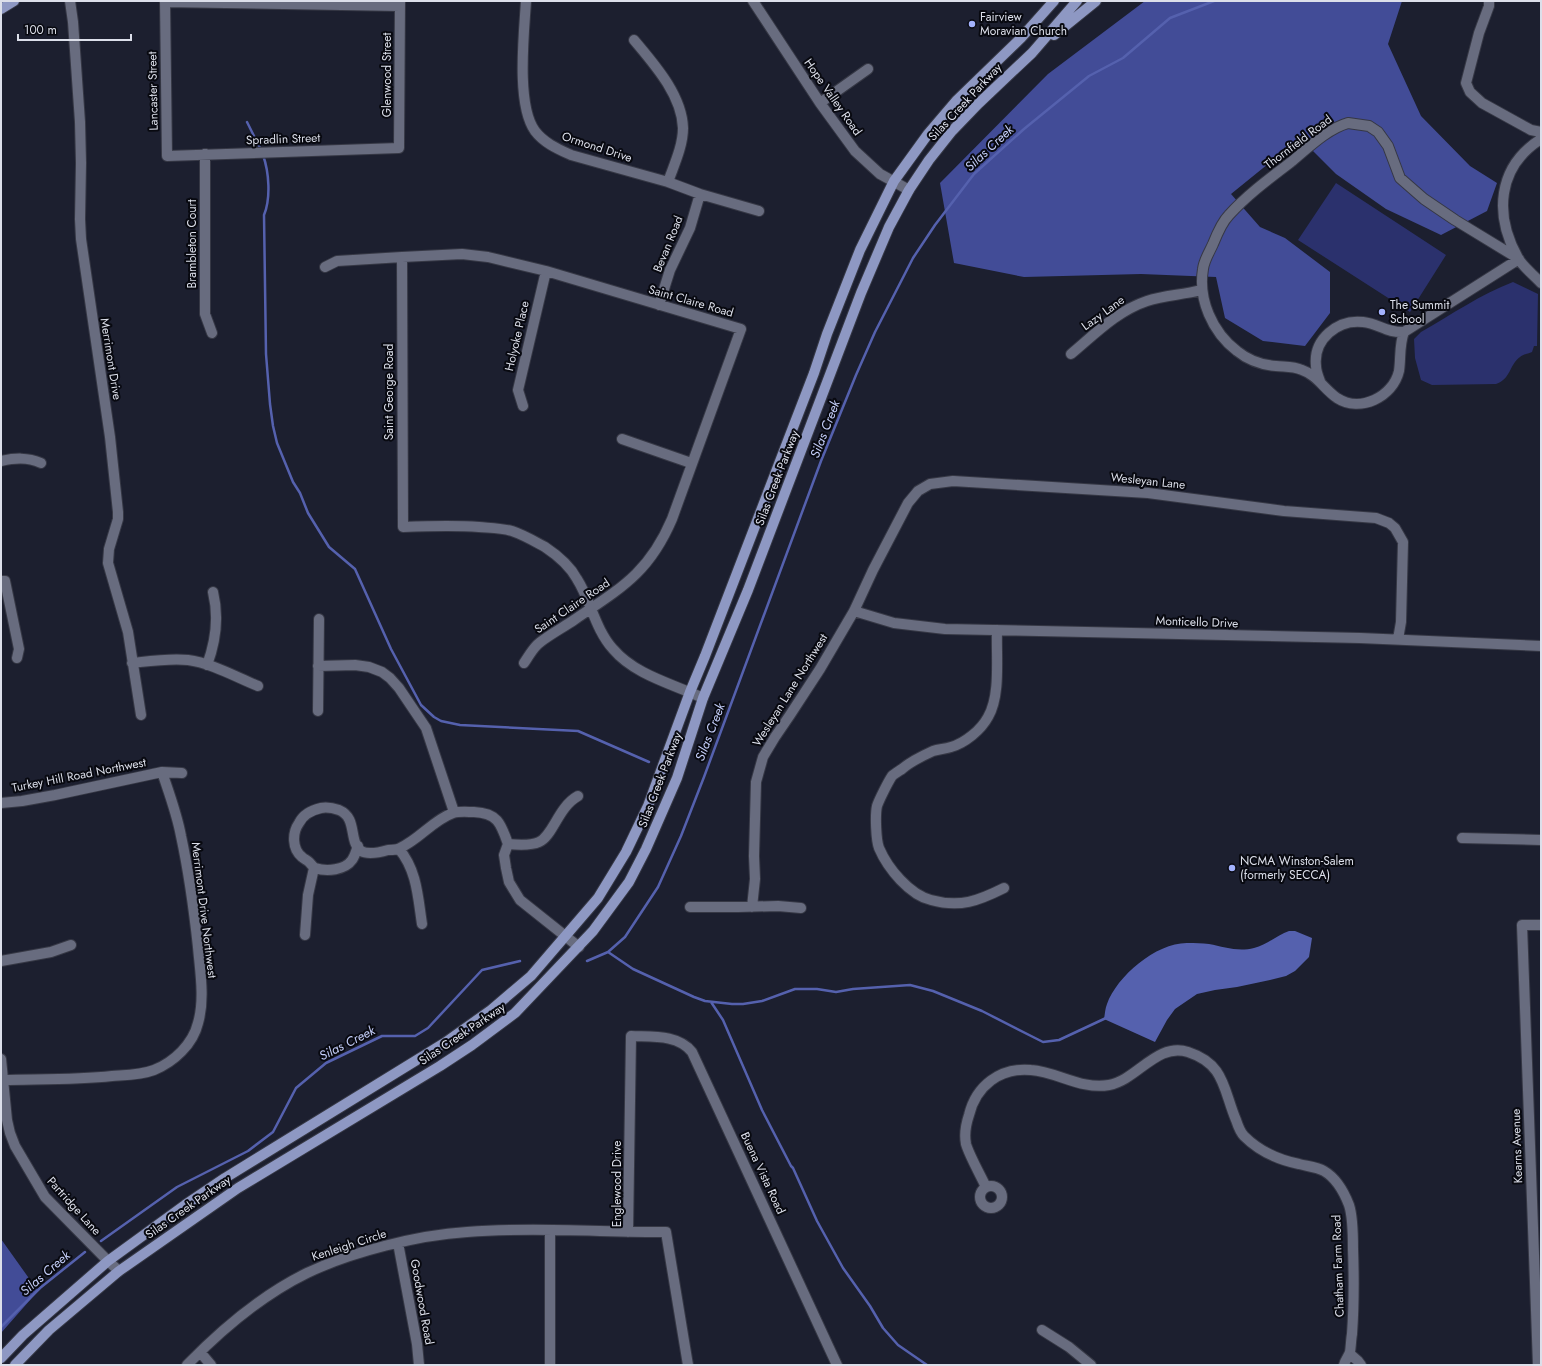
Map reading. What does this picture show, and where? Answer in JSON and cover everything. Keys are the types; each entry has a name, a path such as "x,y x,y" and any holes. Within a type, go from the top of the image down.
{"main road":[{"path":"1,9 14,1"},
{"name":"Silas Creek Parkway","path":"1,1358 24,1335 108,1262 184,1205 225,1178 446,1042 491,1010 531,976 598,898 626,852 648,806 690,692 860,250 894,181 928,134 957,100 1020,38 1054,1"},
{"name":"Silas Creek Parkway","path":"14,1365 49,1330 119,1271 238,1188 472,1045 515,1013 593,931 629,882 646,849 676,778 703,698 748,590 860,293 889,227 909,190 929,160 952,131 1032,52 1077,1"},
{"path":"1032,52 1096,1"}],"street":[{"name":"Merrimont Drive","path":"70,1 73,22 82,163 80,218 81,239 110,437 118,512 118,519 109,549 108,563 128,632 141,715"},
{"path":"165,1 400,4"},
{"name":"Lancaster Street","path":"165,1 167,156"},
{"name":"Ormond Drive","path":"526,1 523,56 524,90 529,118 536,133 549,144 571,155 668,182 700,194 759,211"},
{"name":"Hope Valley Road","path":"752,1 854,151 880,174 909,190"},
{"name":"Glenwood Street","path":"399,148 400,4"},
{"path":"1489,4 1479,33 1466,83 1470,92 1482,103 1531,130 1541,132"},
{"path":"634,40 656,66 671,90 682,118 682,139 668,182"},
{"path":"820,103 868,69"},
{"name":"Thornfield Road","path":"1404,332 1401,343 1399,370 1396,379 1388,390 1379,397 1363,404 1347,403 1331,393 1320,380 1313,375 1302,370 1248,359 1237,352 1222,337 1211,320 1207,310 1201,290 1203,267 1215,239 1229,215 1327,134 1348,123 1365,125 1378,132 1385,140 1400,178 1424,199 1455,220 1519,259"},
{"path":"1541,139 1530,147 1509,174 1503,194 1502,210 1505,223 1519,259 1541,283"},
{"name":"Spradlin Street","path":"167,156 399,148"},
{"name":"Brambleton Court","path":"205,154 205,314 212,333"},
{"name":"Bevan Road","path":"659,305 670,270 690,228 700,194"},
{"name":"Saint Claire Road","path":"325,266 338,261 402,257 462,254 488,257 546,271 741,329 672,519 664,538 655,552 632,579 591,609 537,645 524,663"},
{"name":"Saint George Road","path":"402,257 403,527 462,526 497,528 520,534 550,551 570,569 582,586 591,609"},
{"path":"1320,380 1316,365 1318,350 1323,338 1333,329 1340,325 1356,322 1375,325 1389,332 1404,332 1519,259"},
{"name":"Holyoke Place","path":"522,406 518,390 546,271"},
{"name":"Lazy Lane","path":"1071,354 1116,317 1133,306 1148,300 1169,295 1201,290"},
{"path":"622,439 692,463"},
{"path":"1,461 20,458 31,459 41,463"},
{"name":"Wesleyan Lane","path":"854,611 873,570 908,504 918,491 930,484 953,481 1148,493 1284,511 1376,518 1389,523 1395,528 1403,542 1401,622 1398,639"},
{"path":"1,581 5,581 19,649 17,658"},
{"path":"207,665 212,652 217,622 216,605 213,592"},
{"path":"591,609 612,649 627,662 645,673 703,698"},
{"name":"Monticello Drive","path":"854,611 901,624 945,629 1398,639 1541,646"},
{"name":"Wesleyan Lane Northwest","path":"752,907 755,879 754,856 756,782 763,758 816,675 854,611"},
{"path":"318,711 319,619"},
{"path":"997,630 995,697 988,717 974,733 953,747 934,751 911,762 892,776 877,806 876,821 879,848 894,872 911,891 929,900 946,904 971,902 1004,888"},
{"path":"132,663 160,660 188,660 207,665 258,686"},
{"path":"318,666 369,667 382,672 390,678 399,688 426,728 454,812"},
{"path":"162,772 182,773"},
{"name":"Turkey Hill Road Northwest","path":"1,803 55,795 162,772"},
{"name":"Merrimont Drive Northwest","path":"2,1080 97,1078 144,1073 154,1070 172,1059 189,1042 195,1033 200,1010 201,992 194,913 181,835 162,772"},
{"path":"508,844 532,844 542,841 564,806 570,800 578,796"},
{"path":"358,846 353,859 345,866 327,870 314,868 300,855 294,842 294,835 297,825 306,814 316,810 329,808 336,809 345,814 349,819 358,846 362,851 368,853 399,848 436,822 454,812 481,812 494,817 502,828 508,844 504,855 506,868 514,891 525,904 579,947"},
{"path":"1462,838 1541,840"},
{"path":"399,848 406,856 414,876 422,924"},
{"path":"306,935 308,895 314,868"},
{"path":"690,907 778,906 801,908"},
{"name":"Kearns Avenue","path":"1538,1365 1536,1175 1522,925 1541,925"},
{"path":"1,962 51,952 71,945"},
{"name":"Englewood Drive","path":"631,1036 628,1232 666,1232 688,1365"},
{"name":"Buena Vista Road","path":"631,1036 672,1039 685,1045 692,1052 837,1365"},
{"name":"Chatham Farm Road","path":"986,1187 966,1144 965,1127 971,1104 980,1089 995,1078 1012,1071 1030,1069 1046,1072 1094,1087 1111,1085 1125,1080 1150,1061 1168,1052 1185,1051 1201,1057 1219,1073 1243,1136 1260,1149 1283,1161 1323,1170 1338,1182 1350,1207 1353,1236 1354,1314 1350,1354 1344,1365"},
{"name":"Partridge Lane","path":"1,1058 7,1120 10,1134 15,1146 39,1188 61,1214 108,1262 119,1271"},
{"path":"550,1231 550,1365"},
{"name":"Kenleigh Circle","path":"187,1365 235,1321 292,1281 329,1264 398,1243 443,1234 467,1232 628,1232"},
{"name":"Goodwood Road","path":"398,1243 416,1337 419,1365"},
{"path":"1042,1330 1068,1347 1091,1365"},
{"path":"200,1352 211,1365"},
{"path":"1350,1354 1361,1365"}],"shaded area":[{"path":"1145,1 1402,1 1388,44 1421,116 1470,166 1497,183 1487,211 1441,235 1386,209 1336,174 1300,138 1231,194 1260,227 1285,238 1330,272 1330,313 1305,346 1263,341 1225,318 1216,277 1141,274 1024,277 954,263 940,183 1048,74"},
{"path":"1336,183 1446,255 1410,312 1298,240"},
{"path":"1513,282 1538,294 1537,346 1534,346 1532,352 1523,355 1516,360 1505,379 1496,384 1432,385 1421,380 1415,358 1414,339 1421,332 1466,305 1489,292"},
{"path":"1289,931 1295,931 1312,938 1309,957 1295,971 1286,976 1270,980 1197,994 1175,1009 1155,1042 1104,1019 1105,1010 1112,993 1129,972 1151,954 1176,944 1188,943 1209,944 1237,949 1254,948 1263,945"},
{"path":"1,1239 38,1291 1,1333"}],"waterway":[{"name":"Silas Creek","path":"587,961 608,952 625,937 658,887 681,836 704,777 821,461 875,332 913,258 935,225 974,174 1024,129 1089,76 1123,58 1170,18 1214,1"},
{"path":"247,122 261,150"},
{"path":"263,155 267,169 268,185 268,201 264,215 266,354 270,404 277,443 308,513 329,547 355,569 391,649 421,705 434,717 441,721 460,725 578,731 649,762"},
{"path":"608,952 633,969 705,1001 743,1004 762,1001 795,989 817,989 836,992 853,989 910,985 933,991 982,1011 1043,1042 1059,1040 1106,1018"},
{"name":"Silas Creek","path":"101,1241 177,1187 248,1151 273,1132 296,1088 326,1063 382,1036 415,1036 428,1028 482,970 520,961"},
{"path":"711,1002 723,1020 762,1110 793,1168 817,1221 843,1268 870,1306 883,1328 898,1345 927,1365"},
{"name":"Silas Creek","path":"1,1327 40,1288 85,1252"}],"place":[{"name":"Fairview Moravian Church","path":"972,24"},
{"name":"The Summit School","path":"1382,312"},
{"name":"NCMA Winston-Salem (formerly SECCA)","path":"1232,868"}]}
